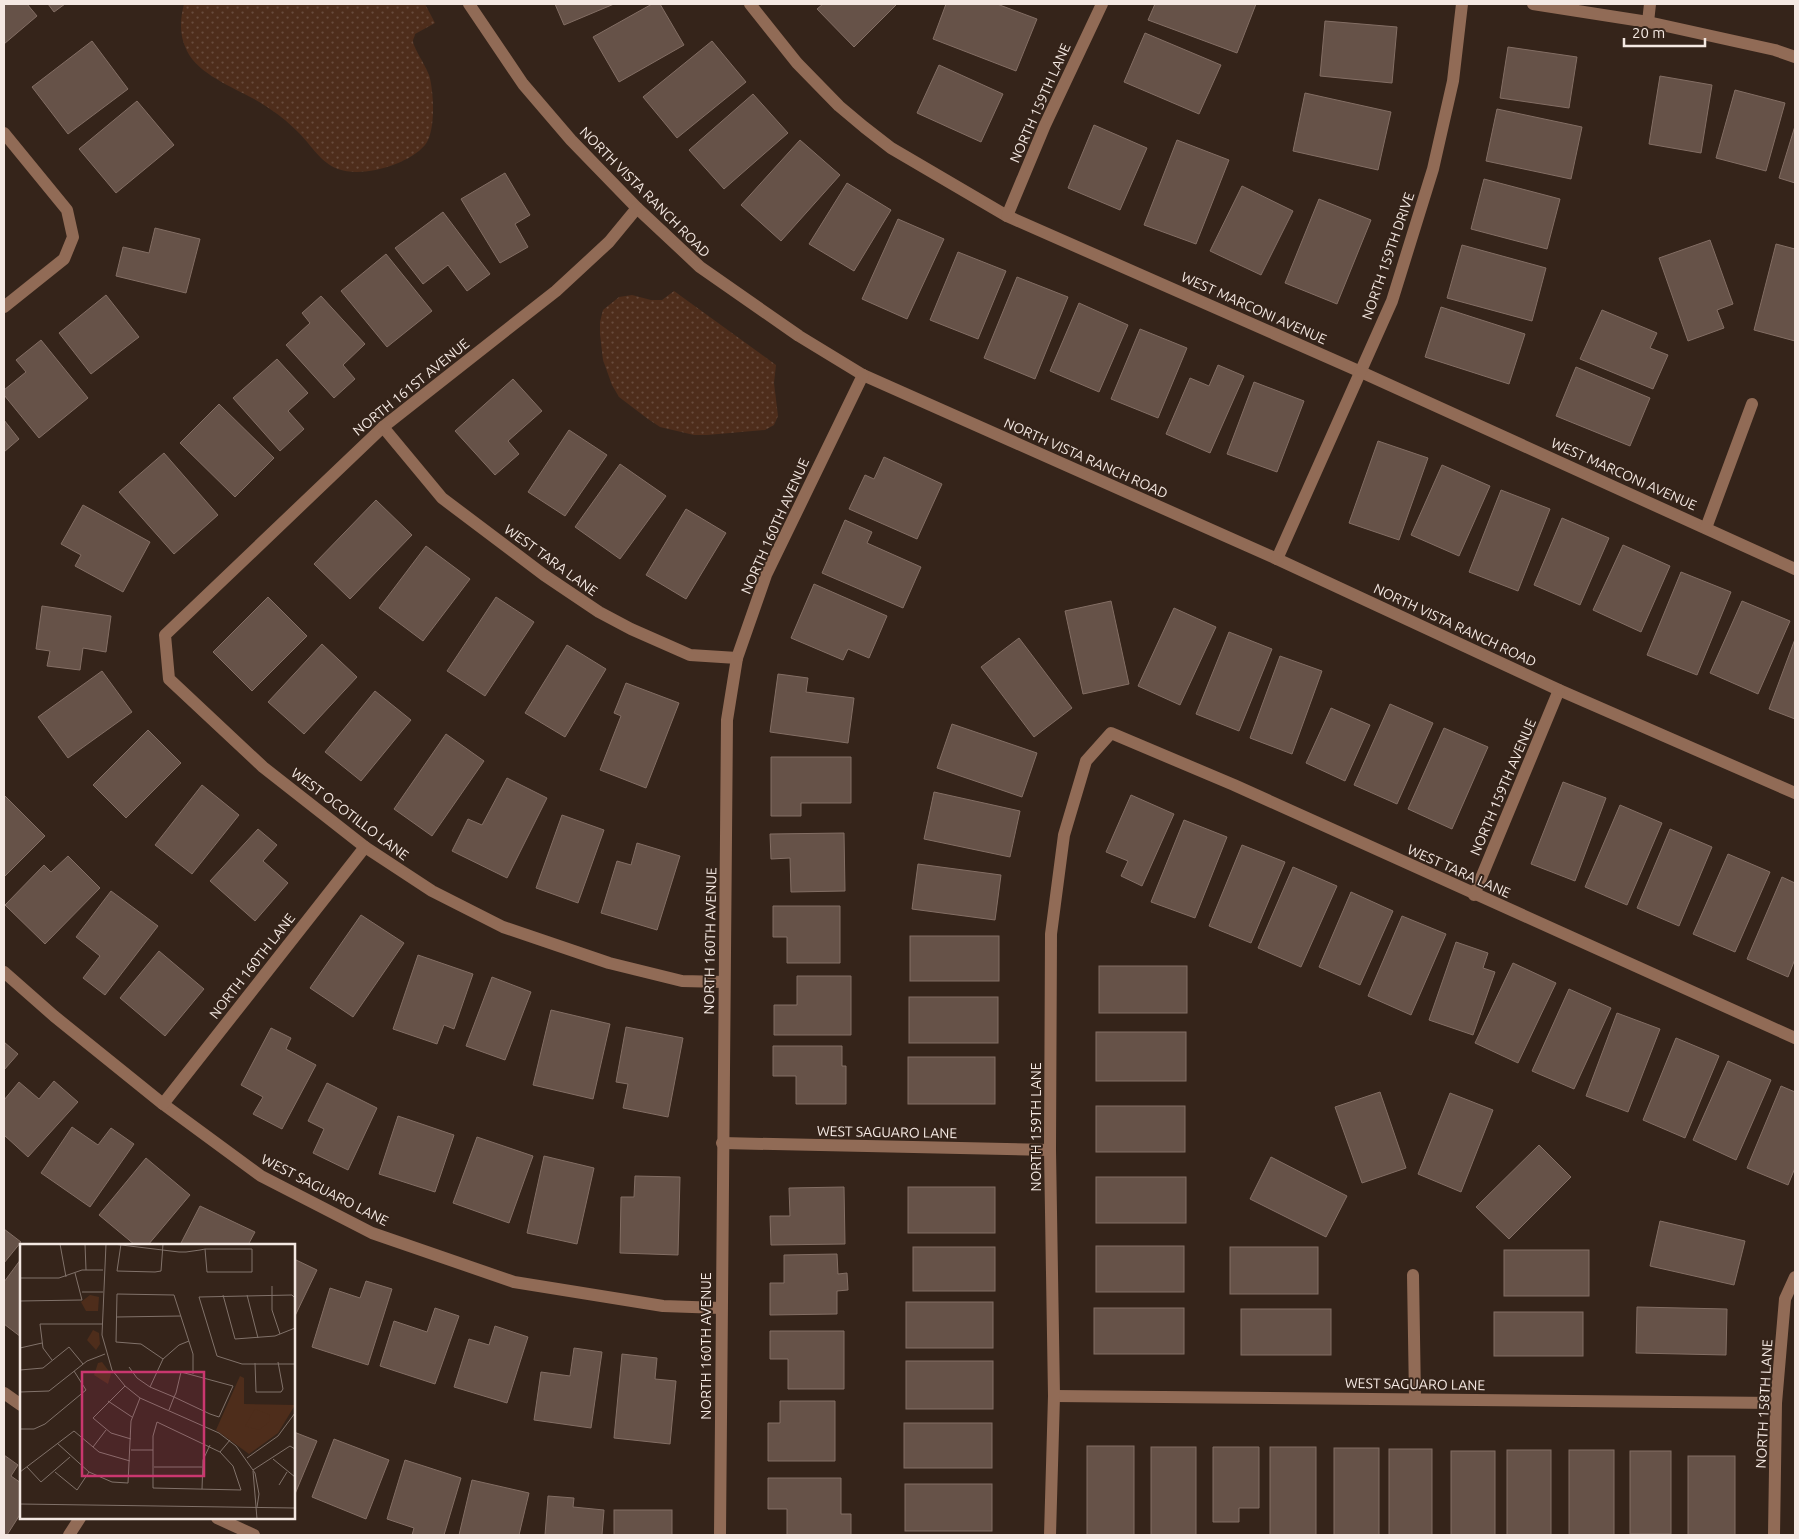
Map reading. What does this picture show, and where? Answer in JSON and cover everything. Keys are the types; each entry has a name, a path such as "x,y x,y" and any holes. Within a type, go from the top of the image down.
{"street":[{"name":"NORTH VISTA RANCH ROAD","path":"469,4 523,84 571,140 637,208 700,267 799,336 863,375 1277,559 1559,690 1795,793"},
{"name":"WEST MARCONI AVENUE","path":"750,4 797,63 839,106 864,127 891,148 1007,216 1361,372 1795,569"},
{"name":"NORTH 159TH LANE","path":"1007,216 1045,125 1102,4"},
{"name":"NORTH 159TH DRIVE","path":"1277,559 1392,301 1433,169 1453,81 1462,4"},
{"path":"1533,4 1648,22 1775,50 1795,57"},
{"path":"1648,22 1650,4"},
{"path":"4,133 67,210 73,237 64,259 4,307"},
{"name":"NORTH 161ST AVENUE","path":"165,635 383,427 556,291 610,242 637,208"},
{"name":"NORTH 160TH AVENUE","path":"720,1535 727,720 737,658 766,574 863,375"},
{"path":"1706,528 1752,404"},
{"name":"WEST TARA LANE","path":"383,427 442,498 544,575 598,612 690,655 737,658"},
{"name":"WEST OCOTILLO LANE","path":"165,635 169,680 263,767 365,848 432,891 503,927 609,963 682,981 724,982"},
{"name":"NORTH 159TH AVENUE","path":"1474,895 1559,690"},
{"name":"NORTH 159TH LANE","path":"1050,1535 1054,1396 1050,1150 1051,934 1064,835 1086,761 1111,733"},
{"name":"WEST TARA LANE","path":"1111,733 1234,785 1474,895 1795,1038"},
{"name":"NORTH 160TH LANE","path":"163,1104 365,848"},
{"name":"WEST SAGUARO LANE","path":"4,972 54,1016 163,1104 261,1176 372,1233 514,1282 663,1306 721,1308"},
{"name":"WEST SAGUARO LANE","path":"722,1143 1050,1150"},
{"path":"1414,1275 1415,1398"},
{"name":"NORTH 158TH LANE","path":"1774,1535 1776,1403 1785,1299 1795,1277"},
{"path":"4,1393 20,1404"},
{"name":"WEST SAGUARO LANE","path":"1054,1396 1776,1403"},
{"path":"69,1535 79,1519"},
{"path":"219,1519 254,1535"}],"shaded area":[{"path":"184,4 425,4 435,23 415,34 413,41 431,82 433,111 429,139 425,145 408,158 396,164 372,171 348,171 338,169 326,163 299,133 278,114 260,102 213,77 194,61 184,45 181,33"},
{"path":"674,291 776,365 774,383 778,416 774,425 765,430 694,435 660,427 619,397 612,385 603,360 600,322 603,310 619,297 632,295 651,300 662,300"}],"building":[{"path":"4,4 27,4 37,16 4,44"},
{"path":"48,4 65,4 54,12"},
{"path":"555,4 614,4 564,25"},
{"path":"652,4 660,4 684,45 619,82 593,37"},
{"path":"823,4 897,4 854,47 817,9"},
{"path":"946,4 997,4 1037,19 1016,71 933,39"},
{"path":"1155,4 1256,4 1237,53 1148,20"},
{"path":"1325,21 1397,27 1392,83 1320,76"},
{"path":"1145,33 1221,65 1199,114 1124,82"},
{"path":"92,41 128,89 68,134 32,87"},
{"path":"712,41 746,82 677,138 643,97"},
{"path":"1508,47 1577,57 1569,108 1500,98"},
{"path":"939,65 1003,94 981,142 917,113"},
{"path":"1660,76 1712,85 1701,153 1649,144"},
{"path":"1735,90 1785,103 1766,171 1716,158"},
{"path":"1305,93 1391,112 1378,170 1293,151"},
{"path":"753,94 788,133 724,189 689,150"},
{"path":"137,101 174,145 116,193 79,149"},
{"path":"1497,109 1582,127 1571,179 1486,161"},
{"path":"1094,125 1147,148 1120,210 1068,188"},
{"path":"1795,126 1795,183 1779,178"},
{"path":"800,140 840,175 781,241 741,205"},
{"path":"1177,140 1229,160 1196,244 1144,225"},
{"path":"505,173 530,215 515,224 528,247 500,263 461,199"},
{"path":"1484,179 1560,199 1547,249 1471,229"},
{"path":"847,183 891,210 854,271 809,244"},
{"path":"1242,186 1293,211 1261,275 1210,251"},
{"path":"1319,199 1371,220 1337,304 1285,283"},
{"path":"443,212 490,274 467,291 448,265 423,284 395,248"},
{"path":"898,219 944,239 907,319 862,299"},
{"path":"155,228 200,239 186,293 116,276 123,247 149,253"},
{"path":"1710,240 1733,304 1717,310 1724,328 1688,341 1659,258"},
{"path":"1776,244 1795,249 1795,341 1754,330"},
{"path":"1462,245 1546,268 1532,321 1447,298"},
{"path":"958,252 1006,271 978,339 930,320"},
{"path":"386,254 432,311 387,347 341,291"},
{"path":"1017,277 1068,297 1035,379 984,358"},
{"path":"106,295 139,337 91,374 59,333"},
{"path":"321,296 365,344 343,365 355,379 334,398 286,345 310,323 302,313"},
{"path":"1079,303 1128,325 1099,392 1050,371"},
{"path":"1441,307 1525,334 1509,384 1425,357"},
{"path":"1602,310 1657,333 1650,348 1668,355 1653,389 1580,359"},
{"path":"1140,329 1187,348 1158,418 1111,399"},
{"path":"41,340 88,398 39,438 4,395 4,390 26,372 16,360"},
{"path":"277,359 308,393 288,411 304,429 280,451 233,398"},
{"path":"1218,365 1244,376 1210,453 1166,434 1190,378 1209,386"},
{"path":"1576,367 1650,398 1630,446 1556,416"},
{"path":"513,379 542,411 508,441 519,454 495,475 455,431"},
{"path":"1254,382 1304,401 1277,472 1227,454"},
{"path":"219,404 274,458 235,497 180,443"},
{"path":"4,420 19,439 4,452"},
{"path":"569,430 607,455 565,516 528,492"},
{"path":"1378,441 1428,458 1399,540 1349,523"},
{"path":"164,453 218,515 174,554 119,492"},
{"path":"884,457 942,484 917,539 849,509 865,475 874,479"},
{"path":"620,464 666,496 620,559 575,527"},
{"path":"1442,465 1490,486 1459,556 1411,535"},
{"path":"1501,490 1550,509 1518,591 1469,572"},
{"path":"376,500 412,535 350,599 314,564"},
{"path":"83,505 150,542 123,592 75,566 81,555 61,544"},
{"path":"686,509 726,533 686,599 646,575"},
{"path":"1562,518 1609,538 1580,605 1534,585"},
{"path":"845,520 872,532 867,543 921,567 903,608 822,573"},
{"path":"1623,545 1670,566 1641,632 1593,610"},
{"path":"426,546 470,579 423,641 379,608"},
{"path":"1681,572 1731,592 1697,675 1647,655"},
{"path":"814,584 887,616 869,658 848,649 843,660 791,638"},
{"path":"268,597 307,636 252,691 213,652"},
{"path":"496,597 534,622 485,696 447,671"},
{"path":"1111,601 1129,684 1083,694 1065,611"},
{"path":"1742,601 1790,621 1758,694 1710,673"},
{"path":"42,606 111,616 106,652 83,648 80,670 47,666 50,651 36,649"},
{"path":"1174,608 1216,627 1180,705 1138,686"},
{"path":"1229,632 1272,649 1239,731 1196,714"},
{"path":"1019,638 1072,708 1034,737 981,667"},
{"path":"1795,639 1795,719 1769,709"},
{"path":"322,644 357,677 304,734 268,702"},
{"path":"567,645 606,669 565,737 525,713"},
{"path":"1280,656 1322,671 1292,754 1250,738"},
{"path":"102,671 132,712 68,758 38,717"},
{"path":"778,674 808,678 806,692 854,698 848,743 770,732"},
{"path":"626,683 679,703 646,788 600,770 621,716 614,713"},
{"path":"375,691 411,720 361,781 325,752"},
{"path":"1390,704 1433,723 1397,804 1354,785"},
{"path":"1331,708 1370,725 1345,781 1306,763"},
{"path":"952,724 1037,753 1022,797 937,768"},
{"path":"1444,728 1488,747 1452,829 1408,809"},
{"path":"148,730 181,763 126,818 93,785"},
{"path":"446,734 484,761 432,836 394,809"},
{"path":"771,757 851,757 851,803 801,803 801,816 771,816"},
{"path":"507,778 547,798 507,878 452,851 468,819 482,825"},
{"path":"1563,782 1606,798 1575,881 1531,864"},
{"path":"202,785 239,815 192,874 155,845"},
{"path":"934,792 1020,811 1010,857 924,839"},
{"path":"4,795 45,836 4,877"},
{"path":"1131,795 1174,814 1142,886 1121,876 1128,861 1106,852"},
{"path":"1620,805 1662,823 1627,905 1585,887"},
{"path":"562,815 604,830 578,903 536,888"},
{"path":"1184,820 1227,837 1195,918 1151,902"},
{"path":"258,829 277,845 263,861 288,883 255,921 210,881"},
{"path":"1670,829 1712,847 1679,926 1637,908"},
{"path":"844,833 845,891 791,892 790,858 771,859 770,834"},
{"path":"637,843 680,856 657,930 601,913 617,861 631,865"},
{"path":"1242,845 1285,862 1251,943 1209,926"},
{"path":"1728,854 1770,872 1735,952 1693,934"},
{"path":"68,856 100,888 45,944 5,905 44,865 51,872"},
{"path":"918,864 1001,875 995,920 912,909"},
{"path":"1293,867 1337,886 1301,967 1258,948"},
{"path":"1782,877 1795,883 1795,959 1788,977 1747,959"},
{"path":"111,891 158,926 105,995 83,978 100,956 76,937"},
{"path":"1351,892 1393,911 1360,985 1319,967"},
{"path":"773,906 840,906 840,963 787,963 787,937 773,937"},
{"path":"361,915 404,943 353,1017 310,988"},
{"path":"1402,916 1446,934 1411,1015 1368,996"},
{"path":"910,936 999,936 999,981 910,981"},
{"path":"1456,942 1488,953 1483,968 1495,972 1473,1035 1429,1020"},
{"path":"159,951 204,989 165,1036 120,998"},
{"path":"418,955 473,974 454,1029 444,1025 437,1044 393,1029"},
{"path":"1513,963 1556,983 1518,1063 1475,1043"},
{"path":"1099,966 1187,966 1187,1013 1099,1013"},
{"path":"797,976 851,976 851,1035 774,1035 774,1005 797,1005"},
{"path":"492,977 531,992 505,1060 466,1046"},
{"path":"1569,989 1611,1008 1574,1089 1532,1071"},
{"path":"909,997 998,997 998,1043 909,1043"},
{"path":"551,1010 610,1024 593,1099 533,1085"},
{"path":"1617,1013 1660,1029 1628,1112 1586,1096"},
{"path":"626,1027 683,1038 668,1117 623,1108 628,1084 616,1082"},
{"path":"271,1028 291,1038 286,1049 316,1065 282,1129 253,1114 263,1097 241,1085"},
{"path":"1096,1032 1186,1032 1186,1081 1096,1081"},
{"path":"1676,1038 1719,1056 1685,1138 1643,1120"},
{"path":"4,1042 18,1054 4,1070"},
{"path":"773,1046 842,1046 842,1066 846,1066 846,1104 796,1104 796,1076 773,1076"},
{"path":"908,1057 995,1057 995,1104 908,1104"},
{"path":"1728,1061 1771,1080 1736,1160 1693,1140"},
{"path":"54,1081 78,1102 28,1157 4,1135 4,1100 19,1082 39,1099"},
{"path":"327,1083 377,1108 348,1170 313,1153 324,1129 308,1121"},
{"path":"1781,1086 1795,1092 1795,1168 1788,1185 1747,1168"},
{"path":"1380,1092 1406,1168 1362,1183 1335,1107"},
{"path":"1450,1093 1493,1110 1461,1192 1418,1174"},
{"path":"1096,1106 1185,1106 1185,1152 1096,1152"},
{"path":"398,1116 454,1135 435,1192 379,1174"},
{"path":"72,1127 98,1145 111,1128 134,1144 90,1207 41,1173"},
{"path":"477,1137 533,1156 509,1223 453,1203"},
{"path":"1539,1145 1571,1177 1509,1239 1476,1207"},
{"path":"544,1156 594,1168 577,1244 527,1233"},
{"path":"1271,1157 1347,1196 1326,1237 1250,1199"},
{"path":"146,1158 190,1195 149,1244 134,1244 99,1215"},
{"path":"635,1176 680,1177 678,1255 620,1253 621,1197 634,1197"},
{"path":"1096,1177 1186,1177 1186,1223 1096,1223"},
{"path":"844,1187 845,1244 771,1245 770,1216 790,1216 789,1188"},
{"path":"908,1187 995,1187 995,1233 908,1233"},
{"path":"200,1206 255,1232 249,1244 181,1244"},
{"path":"1660,1221 1745,1241 1734,1285 1650,1266"},
{"path":"4,1229 21,1242 4,1263"},
{"path":"1096,1246 1184,1246 1184,1292 1096,1292"},
{"path":"913,1247 995,1247 995,1291 913,1291"},
{"path":"1230,1247 1318,1247 1318,1294 1230,1294"},
{"path":"1504,1250 1589,1250 1589,1296 1504,1296"},
{"path":"837,1254 838,1274 847,1273 848,1290 837,1291 837,1314 770,1315 770,1283 784,1283 784,1255"},
{"path":"295,1259 317,1270 295,1316"},
{"path":"20,1260 20,1336 4,1324 4,1282"},
{"path":"366,1281 392,1289 368,1365 312,1347 330,1288 360,1298"},
{"path":"906,1302 993,1302 993,1348 906,1348"},
{"path":"1637,1307 1727,1309 1726,1355 1636,1353"},
{"path":"435,1308 459,1316 435,1384 380,1366 394,1321 427,1332"},
{"path":"1094,1308 1184,1308 1184,1354 1094,1354"},
{"path":"1241,1309 1331,1309 1331,1355 1241,1355"},
{"path":"1494,1312 1583,1312 1583,1356 1494,1356"},
{"path":"495,1326 528,1337 507,1403 454,1387 469,1339 489,1345"},
{"path":"770,1331 844,1331 844,1389 788,1389 788,1359 770,1359"},
{"path":"574,1348 602,1352 591,1428 534,1420 541,1372 570,1376"},
{"path":"622,1354 657,1358 655,1379 676,1381 670,1444 614,1438"},
{"path":"906,1361 993,1361 993,1409 906,1409"},
{"path":"780,1401 835,1401 835,1461 768,1461 768,1423 780,1423"},
{"path":"904,1423 992,1423 992,1468 904,1468"},
{"path":"295,1432 317,1441 295,1494"},
{"path":"334,1439 389,1460 366,1519 312,1497"},
{"path":"1087,1446 1134,1446 1134,1535 1087,1535"},
{"path":"1151,1447 1196,1447 1196,1535 1151,1535"},
{"path":"1213,1447 1259,1447 1259,1508 1239,1508 1239,1522 1213,1522"},
{"path":"1270,1447 1316,1447 1316,1535 1270,1535"},
{"path":"1334,1448 1379,1448 1379,1535 1334,1535"},
{"path":"1389,1449 1432,1449 1432,1535 1389,1535"},
{"path":"1507,1450 1551,1450 1551,1535 1507,1535"},
{"path":"1569,1450 1614,1450 1614,1535 1569,1535"},
{"path":"1451,1451 1495,1451 1495,1535 1451,1535"},
{"path":"1630,1451 1671,1451 1671,1534 1630,1534"},
{"path":"4,1455 18,1465 11,1476 20,1482 20,1515 7,1535 4,1535"},
{"path":"1688,1456 1735,1456 1735,1535 1688,1535"},
{"path":"405,1460 461,1478 444,1535 412,1535 414,1528 387,1519"},
{"path":"768,1478 841,1478 841,1514 851,1514 851,1535 787,1535 787,1509 768,1509"},
{"path":"472,1480 529,1493 519,1535 459,1535"},
{"path":"905,1484 992,1484 992,1531 905,1531"},
{"path":"548,1496 574,1498 573,1507 604,1510 602,1535 545,1535"},
{"path":"614,1510 672,1510 672,1535 614,1535"}]}
